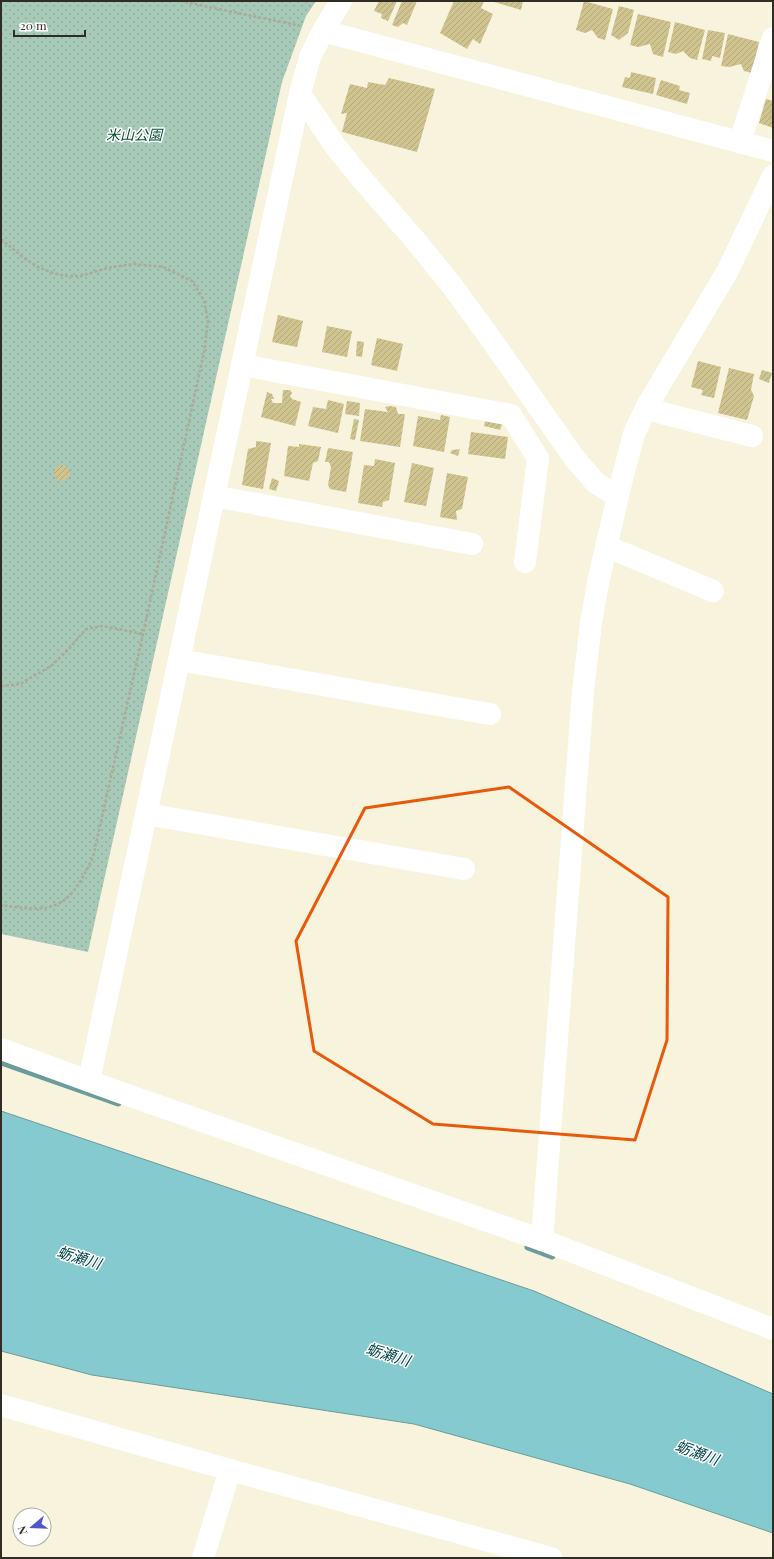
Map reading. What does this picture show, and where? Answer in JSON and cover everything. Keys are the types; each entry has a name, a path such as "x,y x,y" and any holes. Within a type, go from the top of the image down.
{"street":[{"path":"89,1081 300,94 310,57 323,31 341,1"},
{"path":"323,31 773,151"},
{"path":"740,142 773,38"},
{"path":"300,94 341,154 415,240 453,287 575,459 596,483 617,496"},
{"path":"542,1240 583,691 591,623 606,546 629,448 634,434 646,409 727,272 773,176"},
{"path":"242,365 511,415 538,458 525,562"},
{"path":"646,409 752,436"},
{"path":"214,496 472,544"},
{"path":"606,546 713,591"},
{"path":"179,660 490,714"},
{"path":"146,814 464,870"},
{"path":"1,1049 542,1240 773,1329"},
{"path":"1,1405 230,1470 551,1558"},
{"path":"203,1558 230,1470"}],"path":[{"path":"180,1 323,31"},
{"path":"1,239 24,258 38,267 66,276 81,276 107,268 133,264 163,267 192,281 204,300 208,321 204,352 143,634 92,858 82,880 66,900 49,908 27,908 1,905"},
{"path":"1,686 20,684 51,666 67,651 86,629 103,626 143,634"}],"highlighted area":[{"path":"509,787 668,897 667,1040 635,1140 433,1124 314,1051 296,941 365,808"}],"green space":[{"name":"米山公園","path":"1,1 316,1 306,16 282,82 88,952 1,934"}],"water":[{"name":"蛎瀬川","path":"1,1111 534,1291 773,1394 773,1533 630,1484 414,1424 92,1375 1,1351"}],"building":[{"path":"379,1 397,1 388,21 381,18 382,14 374,11"},
{"path":"402,1 417,1 407,25 403,23 398,27 392,25"},
{"path":"454,1 484,1 481,8 493,14 480,44 473,39 467,49 440,33"},
{"path":"491,1 523,1 521,10"},
{"path":"584,1 613,9 605,40 598,38 592,30 585,33 576,30"},
{"path":"619,6 634,10 628,33 619,40 611,35"},
{"path":"638,14 671,22 663,57 653,54 650,44 638,47 630,45"},
{"path":"675,22 705,30 697,60 690,58 683,51 676,54 668,52"},
{"path":"708,30 725,33 720,58 712,56 711,61 702,59"},
{"path":"728,34 759,42 752,73 744,71 741,64 729,67 721,66"},
{"path":"631,72 656,78 653,94 622,87 625,77 630,78"},
{"path":"389,78 435,89 417,152 342,132 347,113 341,114 350,84 367,88 368,82 385,85"},
{"path":"661,80 680,86 679,90 690,93 687,104 656,95"},
{"path":"766,99 773,101 773,128 759,123"},
{"path":"278,315 303,321 297,347 272,342"},
{"path":"327,326 352,331 347,357 322,352"},
{"path":"377,338 403,344 397,371 371,365"},
{"path":"357,341 364,342 362,357 356,356"},
{"path":"698,361 721,367 714,398 701,395 703,390 691,387"},
{"path":"729,368 754,374 751,390 754,396 747,420 718,413"},
{"path":"762,370 772,373 769,383 759,379"},
{"path":"283,390 290,390 292,393 290,396 292,399 301,402 295,426 261,417 267,392 272,394 274,399 271,399 273,403 282,403"},
{"path":"328,400 344,404 338,433 308,426 313,407 326,409"},
{"path":"347,401 360,403 359,416 345,414"},
{"path":"385,407 396,407 398,414 405,414 400,447 360,441 365,409 388,412"},
{"path":"441,415 450,417 444,452 413,446 418,416 440,420"},
{"path":"354,419 359,420 355,440 350,439"},
{"path":"485,421 503,422 500,430 484,426"},
{"path":"471,432 508,437 505,459 468,454"},
{"path":"256,441 271,443 263,489 242,485 248,449 256,447"},
{"path":"299,444 321,447 318,461 313,463 309,481 284,476 288,446 299,447"},
{"path":"328,448 353,452 346,492 330,489 328,485 331,467 329,462 325,462"},
{"path":"460,449 458,456 450,453 452,450"},
{"path":"375,459 395,463 389,500 383,502 382,507 358,503 364,465 374,466"},
{"path":"412,463 434,468 426,506 404,502"},
{"path":"62,465 68,467 70,473 68,479 62,481 56,479 54,473 56,467"},
{"path":"447,473 468,477 462,509 456,511 457,520 440,517"},
{"path":"272,478 279,481 276,491 269,489"}],"waterway":[{"path":"1,1062 118,1103"},
{"path":"528,1247 552,1256"}]}
